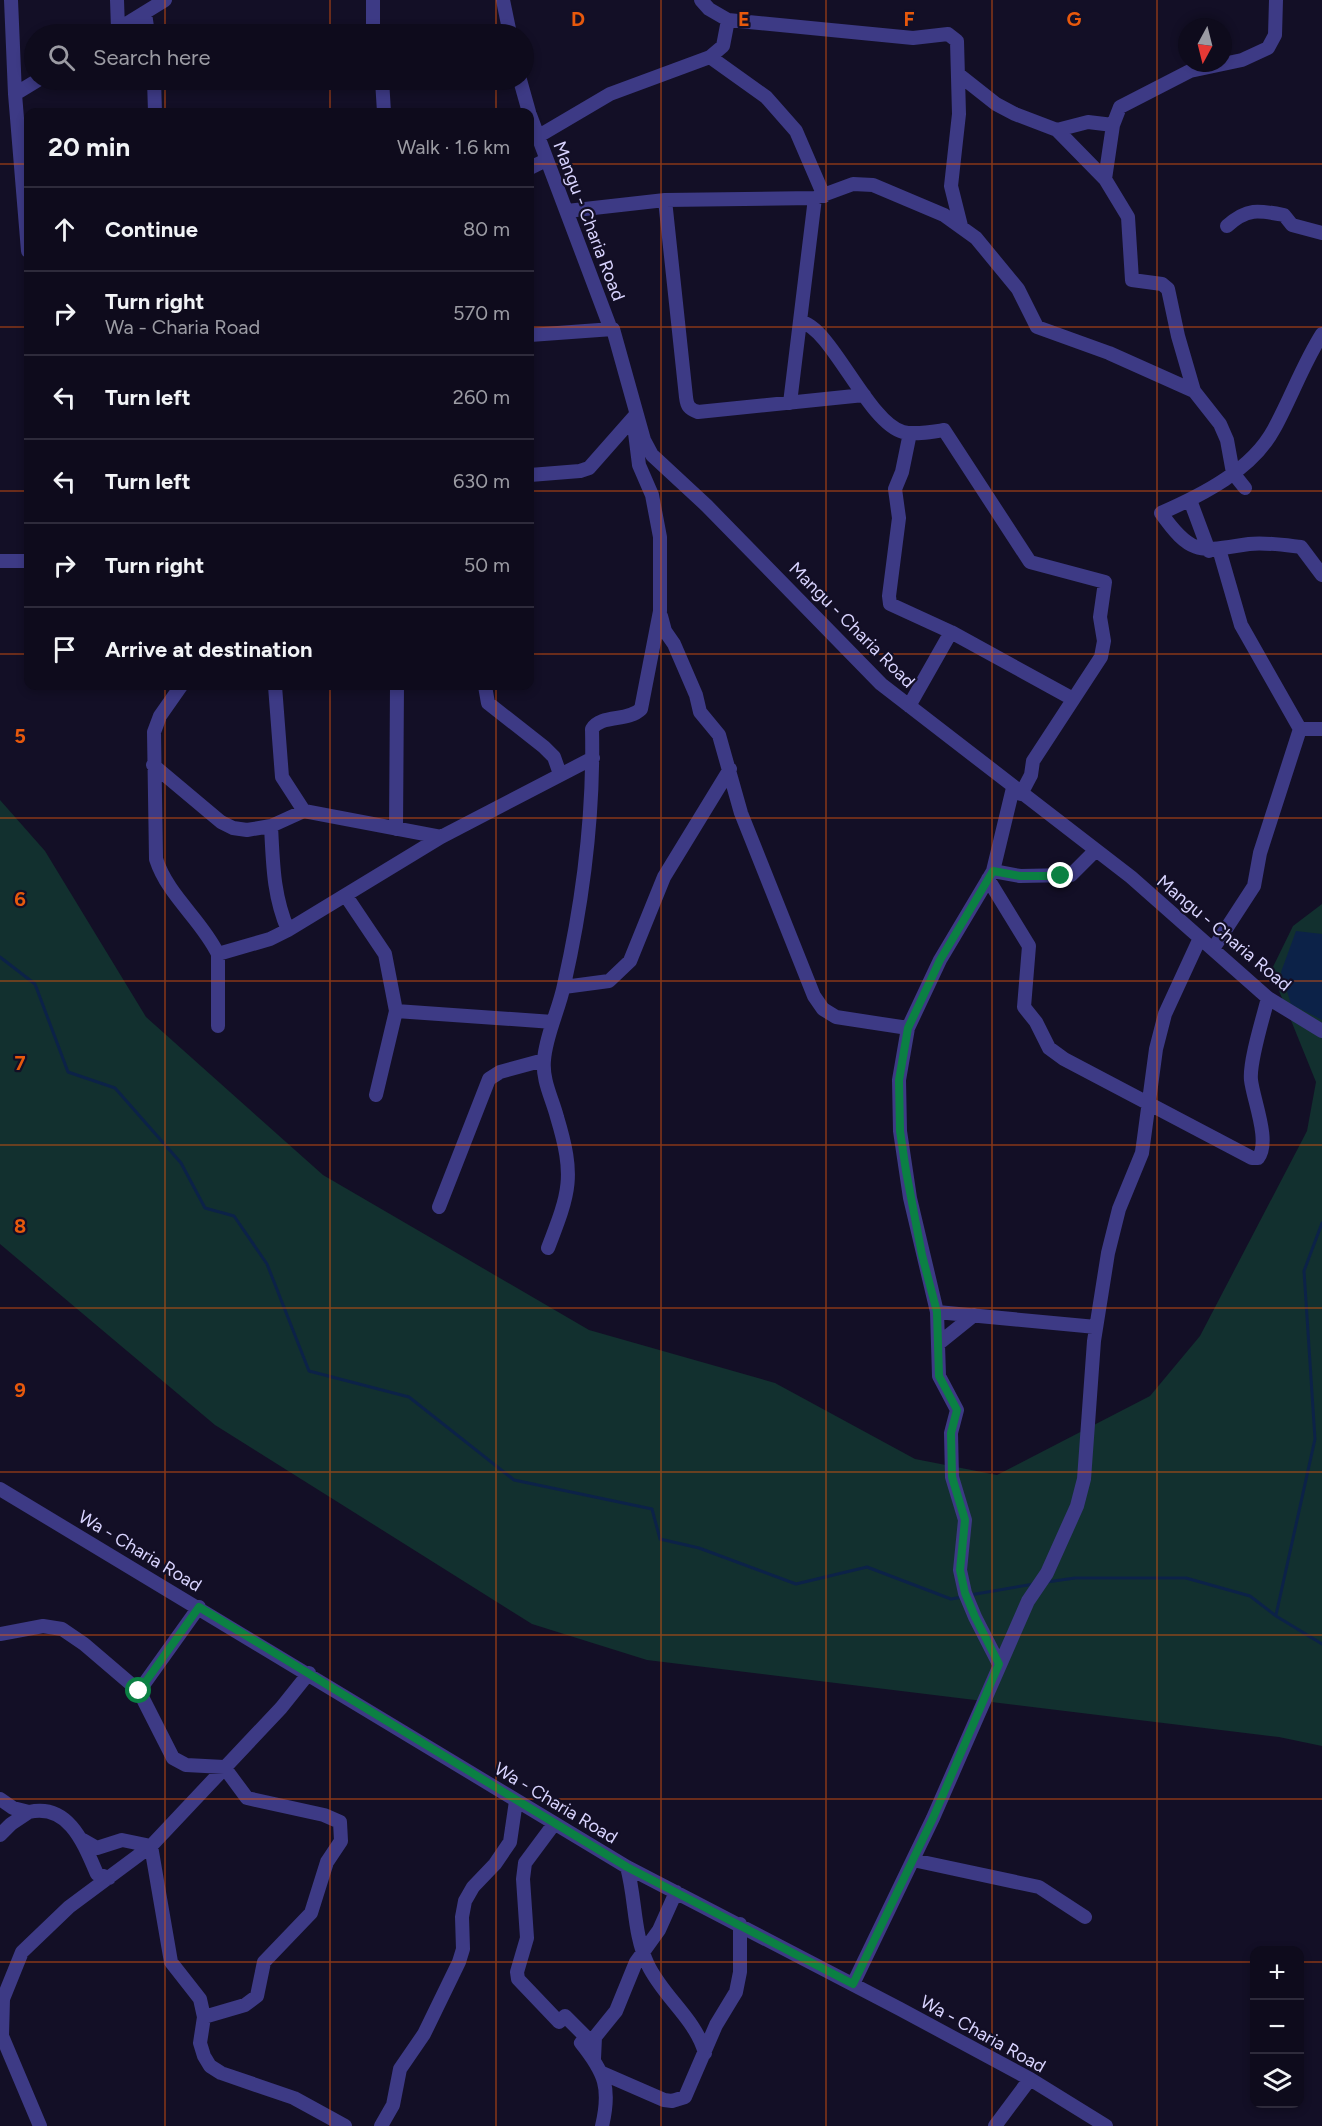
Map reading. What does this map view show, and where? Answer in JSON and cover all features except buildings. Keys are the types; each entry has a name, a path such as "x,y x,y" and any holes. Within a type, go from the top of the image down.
{"street":[{"path":"11,0 15,94 24,182"},
{"path":"115,24 117,0"},
{"path":"127,24 165,0"},
{"path":"373,0 373,24"},
{"path":"503,0 508,24"},
{"path":"701,0 709,9 728,20 913,38 948,34 957,41 959,114 951,186 961,226"},
{"path":"1105,179 1116,113 1128,101 1180,75 1242,60 1268,48 1275,35 1276,0"},
{"path":"145,13 147,24"},
{"path":"537,137 610,94 710,57 723,46 728,20"},
{"path":"710,57 766,96 796,131 819,197 790,403"},
{"path":"958,74 996,104 1057,130 1105,179 1128,217 1132,280 1162,284 1168,289 1178,336 1194,391 1220,424 1227,440 1233,473 1245,488"},
{"path":"15,94 24,89"},
{"path":"154,90 155,108"},
{"path":"383,90 384,108"},
{"name":"Mangu - Charia Road","path":"523,90 527,108"},
{"path":"1057,130 1088,122 1113,125"},
{"name":"Mangu - Charia Road","path":"534,128 610,327 613,329 644,440 652,454 707,506 865,669 1017,791 1096,850 1268,998 1322,1031"},
{"path":"534,166 546,160"},
{"path":"567,211 665,200 819,197 853,184 873,185 944,215 976,238 1018,289 1037,327 1109,353 1194,391"},
{"path":"665,200 687,405 698,412 864,395"},
{"path":"1227,226 1241,214 1257,211 1284,215 1292,225 1322,233"},
{"path":"801,322 816,330 864,395 890,425 910,434 944,430 1030,562 1105,582 1100,617 1103,650 1033,761 1031,775 1017,791 990,875 940,960 908,1028 899,1080 900,1131 910,1198 937,1312 939,1376 957,1410 951,1433 952,1477 965,1520 960,1570 965,1593 999,1664"},
{"path":"534,335 613,329"},
{"path":"1322,334 1274,430 1233,473 1190,500 1161,513 1174,532 1187,543 1214,550 1257,543 1301,547 1322,575"},
{"path":"633,402 639,465 652,495 657,516 660,611 664,630 674,644 696,695 700,712 719,735 741,813 814,996 823,1010 836,1017 908,1028"},
{"path":"534,475 580,471 589,468 633,417"},
{"path":"910,434 902,472 895,489 899,518 889,596 890,604 951,632 1073,699"},
{"path":"1190,500 1214,550 1241,625 1300,729 1260,853 1254,886 1213,949"},
{"path":"0,561 24,561"},
{"path":"548,1248 565,1204 570,1183 569,1163 544,1076 544,1060 564,987 585,873 590,824 592,729 595,724 626,718 641,709 660,611"},
{"path":"909,706 951,632"},
{"path":"178,690 160,716 154,732 156,849 163,878 207,934 218,954 218,1026"},
{"path":"275,690 282,777 304,811"},
{"path":"396,829 397,690"},
{"path":"485,690 488,703 554,757 560,774"},
{"path":"1300,729 1322,729"},
{"path":"218,954 270,939 288,930 441,837 593,758"},
{"path":"153,765 221,822 233,828 247,831 271,826 304,811 441,837"},
{"path":"564,987 609,981 630,961 664,877 730,769"},
{"path":"271,826 273,881 278,906 288,930"},
{"path":"990,875 1071,875 1096,850"},
{"path":"990,875 1029,946 1024,1007 1036,1022 1049,1048 1064,1059 1252,1158 1258,1158 1261,1150 1259,1108 1251,1072 1268,998"},
{"path":"346,896 385,954 396,1011 376,1095"},
{"path":"853,1984 913,1860 1028,1601 1057,1553 1077,1506 1084,1479 1096,1327 1119,1209 1142,1153 1156,1049 1165,1014 1200,938"},
{"path":"396,1011 553,1022"},
{"path":"439,1207 489,1079 500,1072 544,1060"},
{"path":"937,1312 1096,1327"},
{"path":"939,1344 974,1315"},
{"name":"Wa - Charia Road","path":"0,1489 309,1672 627,1867 740,1924 1030,2079 1106,2126"},
{"path":"139,1691 199,1607"},
{"path":"0,1635 43,1626 62,1629 84,1644 139,1691 173,1758 186,1765 224,1767"},
{"path":"40,2126 4,2054 1,2017 6,1973 35,1938 69,1907 152,1846 280,1708 309,1672"},
{"path":"204,2017 245,2005 257,1996 264,1962 311,1913 327,1862 341,1841 342,1830 340,1822 324,1815 247,1798 224,1767"},
{"path":"0,1799 13,1808 29,1812"},
{"path":"381,2126 393,2105 400,2069 424,2034 459,1962 463,1949 462,1917 465,1901 472,1887 495,1864 510,1842 516,1801"},
{"path":"0,1835 29,1812 40,1810 55,1813 83,1840 97,1848 122,1840 152,1846"},
{"path":"554,1824 525,1863 522,1879 527,1938 517,1972 518,1979 559,2022 565,2016 586,2037 581,2043 602,2073 607,2090 602,2126"},
{"path":"83,1840 97,1874 109,1878"},
{"path":"152,1846 171,1962 200,1999 204,2017 200,2043 210,2066 221,2073 294,2098 345,2126"},
{"path":"913,1860 1039,1887 1085,1917"},
{"path":"627,1867 632,1886 633,1916 643,1952 663,1990 700,2033 705,2053"},
{"path":"594,2059 595,2037 616,2011 636,1962 659,1930 676,1892"},
{"path":"602,2073 650,2096 672,2102 681,2100 689,2091 716,2025 736,1992 740,1972 740,1924"},
{"path":"995,2126 1030,2079"}],"green space":[{"path":"0,800 45,851 146,1017 323,1175 589,1330 775,1383 915,1459 997,1475 1150,1396 1200,1336 1307,1131 1316,1082 1271,971 1293,926 1322,904 1322,1746 1279,1737 647,1660 532,1624 215,1425 0,1244"}],"water":[{"path":"1296,931 1322,934 1322,1020 1291,1004 1281,972"}],"waterway":[{"path":"0,957 35,984 68,1072 115,1088 181,1163 205,1208 234,1216 267,1264 309,1371 409,1397 514,1480 652,1509 660,1539 699,1548 796,1584 867,1567 951,1599 963,1597"},
{"path":"1276,1615 1315,1439 1304,1271 1322,1223"},
{"path":"1047,1582 1075,1578 1186,1578 1250,1596 1276,1616 1322,1644"},
{"path":"970,1595 1034,1584"}],"route":[{"path":"139,1691 199,1607 627,1867 853,1984 933,1818 999,1664 965,1593 960,1570 965,1520 952,1477 951,1433 957,1410 939,1376 937,1312 910,1198 900,1131 899,1080 908,1028 940,960 993,871 1020,876 1061,876"}]}
